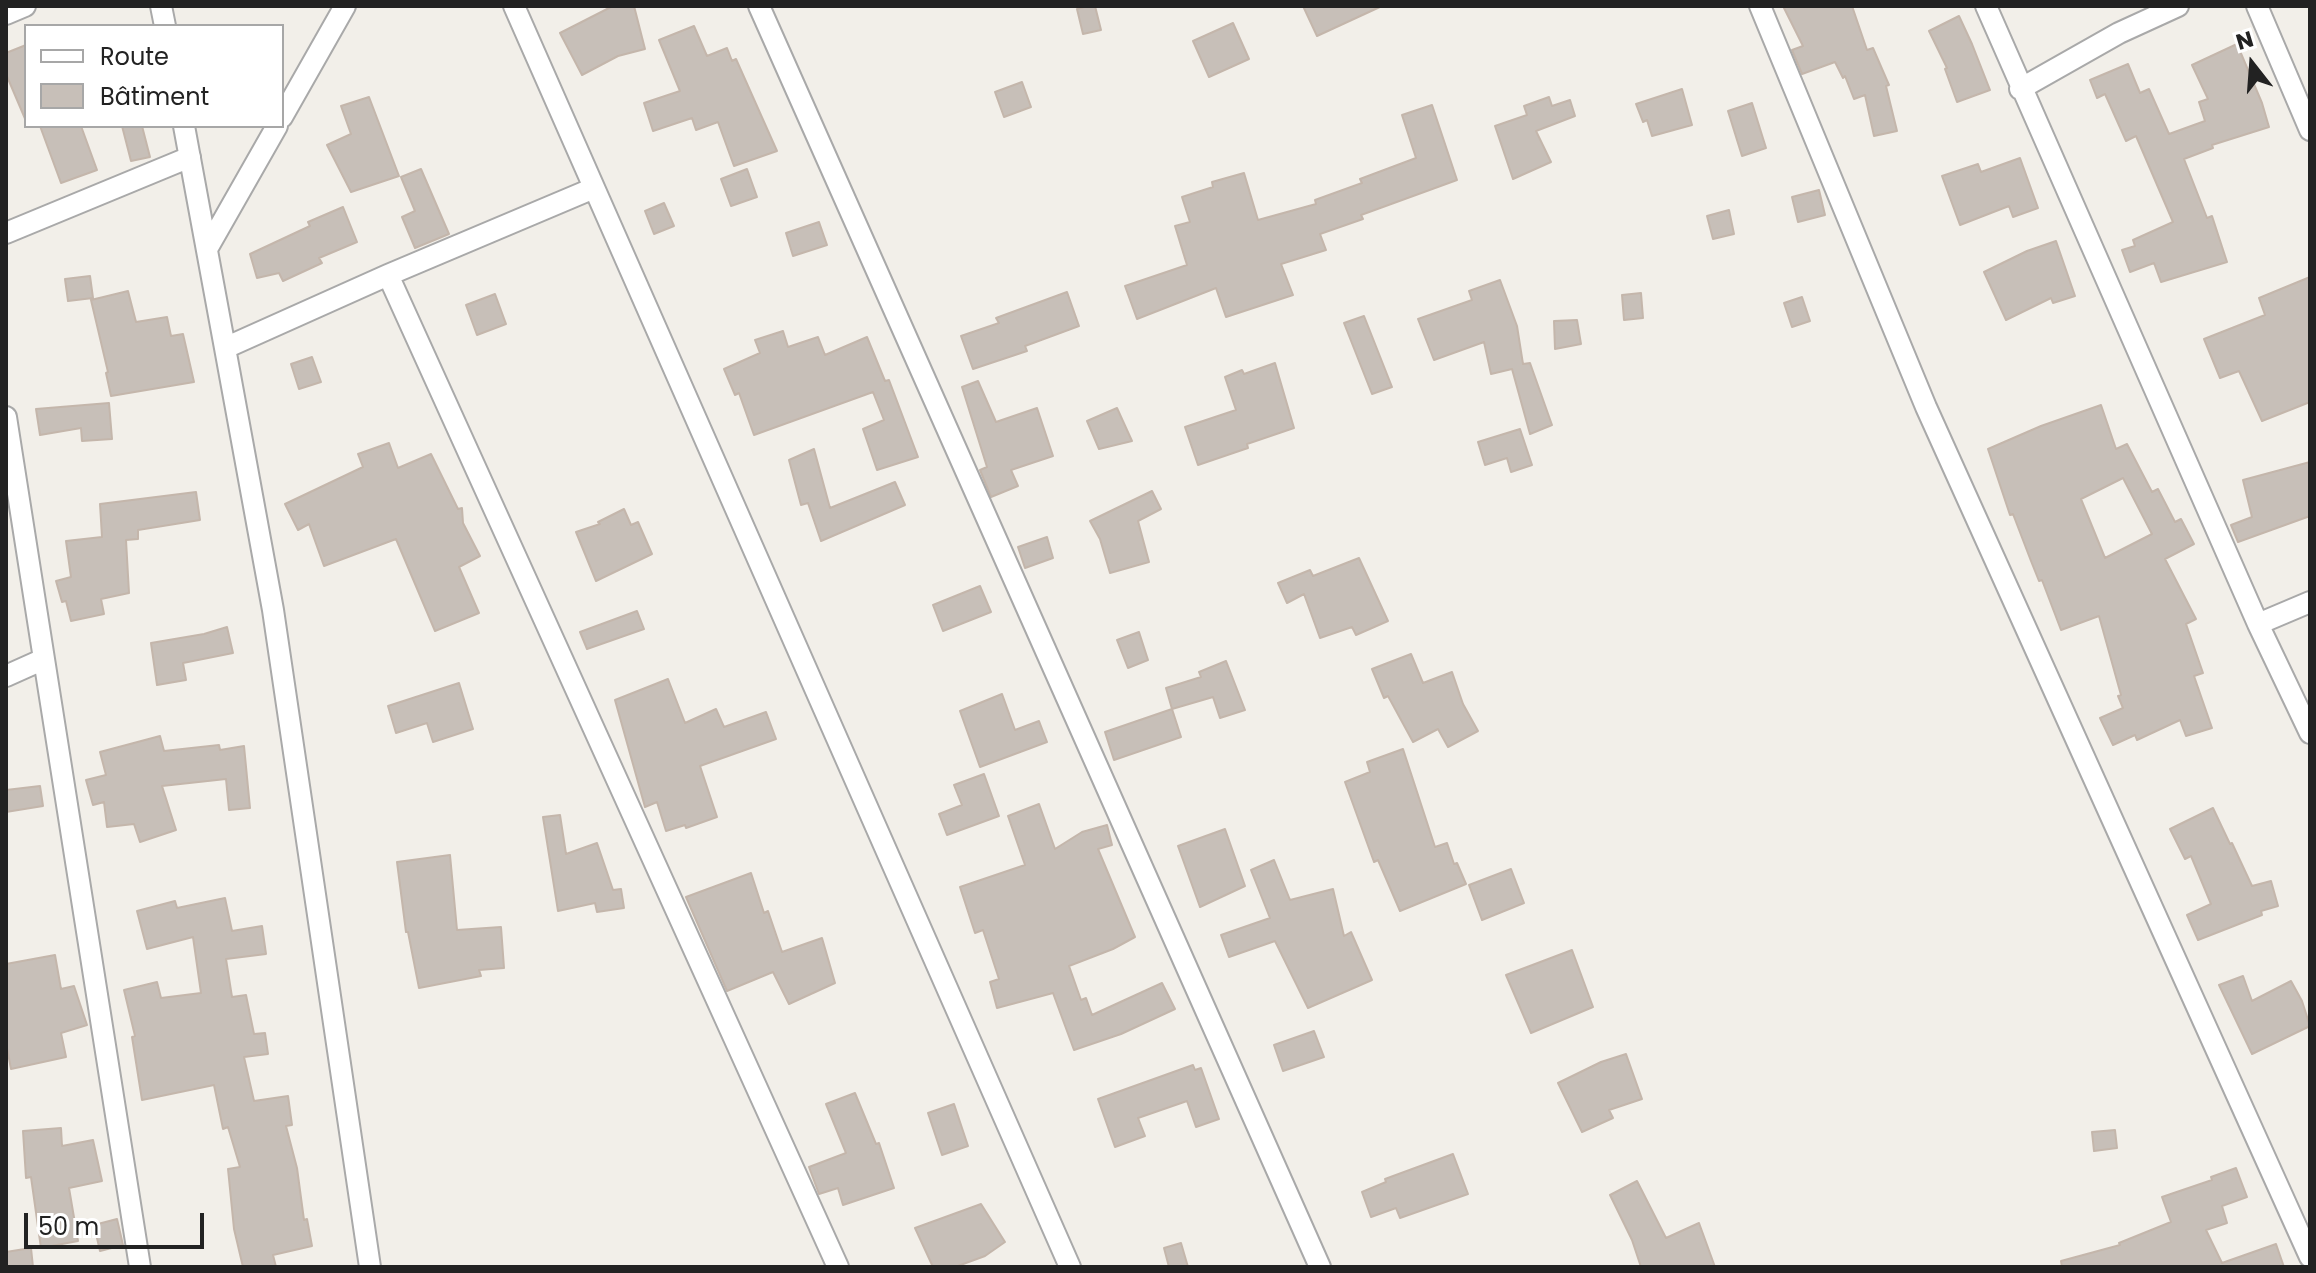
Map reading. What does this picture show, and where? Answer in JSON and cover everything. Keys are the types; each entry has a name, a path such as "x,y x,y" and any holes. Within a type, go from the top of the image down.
{"street":[{"path":"6,14 25,6"},
{"path":"284,113 345,6"},
{"path":"514,6 1070,1267"},
{"path":"759,6 1320,1267"},
{"path":"1760,6 1926,407 2310,1257"},
{"path":"1986,6 2258,624 2310,733"},
{"path":"2020,89 2119,33 2178,6"},
{"path":"2257,6 2310,130"},
{"path":"184,128 273,610 370,1267"},
{"path":"207,249 276,128"},
{"path":"6,233 190,157"},
{"path":"225,348 594,188"},
{"path":"388,275 838,1267"},
{"path":"6,417 140,1267"},
{"path":"2258,624 2310,602"},
{"path":"6,676 44,659"}],"building":[{"path":"613,6 634,6 645,49 618,56 582,75 560,33"},
{"path":"1095,6 1101,30 1083,34 1077,9"},
{"path":"1303,6 1382,6 1317,36"},
{"path":"1783,6 1852,6 1867,50 1873,48 1889,85 1886,86 1897,131 1874,136 1865,95 1854,99 1845,76 1843,78 1835,62 1802,74 1792,50 1803,46"},
{"path":"1959,16 1990,90 1957,102 1947,68 1929,31"},
{"path":"1233,23 1249,59 1209,77 1193,41"},
{"path":"694,26 707,56 727,48 732,61 736,59 777,151 734,166 718,122 696,130 692,118 653,131 644,103 680,91 659,40"},
{"path":"2237,44 2269,127 2212,145 2213,148 2184,159 2207,218 2212,216 2227,262 2161,282 2154,263 2130,272 2122,250 2135,246 2133,240 2173,222 2136,136 2126,141 2105,94 2097,98 2090,80 2128,64 2140,93 2149,89 2169,134 2205,121 2199,102 2208,99 2192,65"},
{"path":"24,46 24,116 6,74 6,53"},
{"path":"1022,82 1031,107 1004,117 995,92"},
{"path":"1682,89 1692,125 1652,136 1647,120 1643,122 1636,104"},
{"path":"369,97 399,176 351,192 327,145 351,134 341,106"},
{"path":"1549,97 1552,106 1570,100 1575,116 1536,131 1551,162 1513,179 1495,126 1527,115 1524,106"},
{"path":"1752,103 1766,148 1742,156 1728,111"},
{"path":"1432,105 1457,180 1361,215 1363,219 1320,234 1326,250 1281,264 1293,295 1226,317 1216,288 1137,319 1125,286 1187,265 1175,226 1190,222 1182,197 1213,187 1212,182 1244,173 1258,220 1316,204 1315,200 1362,183 1360,179 1416,158 1402,115"},
{"path":"41,128 82,128 97,170 61,183"},
{"path":"123,128 143,128 150,157 131,161"},
{"path":"2020,158 2038,208 2013,217 2009,206 1960,225 1942,176 1978,164 1981,172"},
{"path":"421,169 449,234 415,248 402,217 415,211 401,177"},
{"path":"747,169 757,197 731,206 721,179"},
{"path":"1819,190 1825,215 1798,222 1792,197"},
{"path":"664,203 674,226 654,234 645,211"},
{"path":"343,207 357,242 319,258 322,263 283,281 279,273 257,278 250,254"},
{"path":"1729,210 1734,234 1713,239 1707,216"},
{"path":"819,222 827,245 793,256 786,233"},
{"path":"2056,241 2075,296 2053,303 2051,298 2006,320 1984,272"},
{"path":"90,276 93,298 68,301 65,279"},
{"path":"2310,277 2310,402 2262,421 2239,371 2220,378 2204,339 2265,315 2259,298"},
{"path":"1500,280 1517,326 1523,364 1530,363 1552,425 1530,434 1512,369 1491,374 1484,342 1434,360 1418,319 1472,300 1469,291"},
{"path":"128,291 136,322 167,317 171,336 183,334 194,382 111,396 91,300"},
{"path":"1067,292 1079,326 1025,346 1027,351 973,369 961,336 999,323 996,318"},
{"path":"1641,293 1643,318 1624,320 1622,295"},
{"path":"495,294 506,324 477,335 466,305"},
{"path":"1802,297 1810,321 1792,327 1784,303"},
{"path":"1364,316 1392,387 1372,394 1344,323"},
{"path":"1577,320 1581,344 1555,349 1554,321"},
{"path":"783,331 788,347 818,337 825,355 867,337 885,381 889,380 918,457 877,470 863,429 884,420 873,392 754,435 739,393 735,395 724,369 760,353 755,340"},
{"path":"312,357 321,382 299,389 291,364"},
{"path":"1275,363 1294,428 1198,465 1185,427 1236,410 1225,377"},
{"path":"978,381 996,422 1037,408 1053,456 1011,470 1018,486 991,497 980,470 987,467 962,387"},
{"path":"109,403 112,439 82,441 81,428 40,435 36,409"},
{"path":"2101,405 2116,449 2127,444 2152,492 2158,489 2175,522 2181,519 2194,544 2165,559 2196,619 2186,624 2203,673 2194,676 2212,728 2186,736 2180,720 2137,740 2135,735 2113,745 2100,718 2123,708 2099,616 2061,630 2013,514 2010,515 1988,449","holes":["2123,478 2152,534 2105,558 2081,499"]},
{"path":"1117,408 1132,441 1099,449 1087,421"},
{"path":"1520,429 1532,465 1511,472 1507,458 1485,465 1478,442"},
{"path":"389,443 398,468 431,454 458,509 462,508 463,523 480,556 459,567 479,613 435,631 396,539 324,566 309,524 298,530 285,504 363,467 358,454"},
{"path":"814,449 830,508 895,482 905,505 821,541 808,503 801,505 789,460"},
{"path":"2310,462 2310,516 2238,542 2231,525 2252,517 2243,480"},
{"path":"1152,491 1161,509 1138,521 1149,562 1110,573 1100,539 1090,521"},
{"path":"196,492 200,520 138,530 138,539 126,540 129,593 101,599 104,614 71,621 56,581 71,577 66,541 102,537 100,504"},
{"path":"624,509 631,525 638,522 652,554 596,581 576,532 600,524 598,522"},
{"path":"1047,537 1053,558 1025,568 1018,547"},
{"path":"1359,558 1388,621 1356,635 1352,627 1320,638 1304,594 1287,603 1278,583 1310,570 1313,576"},
{"path":"980,586 991,612 943,631 933,605"},
{"path":"637,611 644,629 587,649 580,632"},
{"path":"227,627 233,653 183,663 186,680 157,685 151,643"},
{"path":"1139,632 1148,660 1128,668 1117,640"},
{"path":"1411,654 1423,683 1452,672 1463,704 1478,731 1448,747 1438,729 1413,742 1388,696 1384,698 1372,669"},
{"path":"1226,661 1245,710 1220,718 1213,697 1172,709 1166,688 1201,677 1199,672"},
{"path":"668,679 685,723 716,709 724,727 766,712 776,739 700,766 717,817 686,828 685,825 666,831 657,802 645,807 615,700"},
{"path":"459,683 473,729 433,742 427,723 396,733 388,706"},
{"path":"1002,694 1015,730 1039,721 1047,742 980,767 960,711"},
{"path":"1172,709 1181,737 1114,760 1105,732"},
{"path":"160,736 164,751 219,745 220,750 244,746 250,808 229,810 226,779 162,786 176,830 140,842 134,824 107,827 104,802 93,805 86,780 106,775 100,752"},
{"path":"1403,749 1435,847 1447,843 1454,864 1457,863 1466,884 1400,911 1378,860 1374,862 1345,782 1370,772 1367,762"},
{"path":"984,774 999,816 947,835 939,814 962,805 954,785"},
{"path":"40,786 43,806 6,812 6,790"},
{"path":"1039,804 1055,849 1082,832 1107,825 1112,845 1098,849 1135,937 1069,966 1081,1000 1086,998 1092,1015 1162,983 1175,1009 1121,1034 1074,1050 1053,993 997,1008 990,982 999,979 983,930 975,933 960,887 1025,865 1008,816"},
{"path":"2213,808 2252,886 2271,881 2278,906 2198,940 2187,915 2211,904 2191,856 2185,859 2170,829"},
{"path":"560,815 566,854 597,843 613,890 621,889 624,908 597,912 595,903 558,911 543,817"},
{"path":"1225,829 1245,886 1200,907 1178,846"},
{"path":"450,855 457,930 501,927 504,968 479,970 481,976 419,988 406,932 397,862"},
{"path":"1274,860 1290,900 1333,889 1344,936 1351,932 1372,980 1308,1008 1275,941 1229,957 1221,935 1270,918 1251,870"},
{"path":"1511,869 1524,903 1482,920 1469,885"},
{"path":"751,873 764,913 768,911 782,952 822,938 835,983 789,1004 773,972 727,991 686,897"},
{"path":"225,898 232,931 262,926 266,954 226,959 232,997 246,995 254,1034 265,1033 268,1054 244,1057 254,1101 288,1096 292,1125 286,1126 312,1246 273,1255 276,1267 243,1267 234,1229 228,1169 240,1167 228,1127 223,1129 214,1085 142,1100 132,1037 135,1036 124,990 157,982 161,998 201,993 193,937 147,949 137,911 175,901 177,908"},
{"path":"1572,950 1593,1007 1531,1033 1506,975"},
{"path":"55,955 61,989 74,986 87,1025 61,1033 66,1057 11,1069 6,1043 6,964"},
{"path":"2243,976 2252,1001 2291,981 2310,1026 2252,1054 2219,985"},
{"path":"1314,1031 1324,1057 1283,1071 1274,1045"},
{"path":"1626,1054 1642,1099 1609,1110 1613,1118 1582,1132 1558,1083 1601,1062"},
{"path":"1193,1065 1195,1070 1201,1068 1219,1119 1196,1127 1187,1101 1138,1118 1145,1136 1115,1147 1098,1099"},
{"path":"855,1093 876,1144 879,1143 894,1188 843,1205 838,1188 819,1194 809,1167 846,1153 826,1104"},
{"path":"954,1104 968,1146 942,1155 928,1113"},
{"path":"61,1128 62,1146 93,1140 102,1181 69,1188 78,1241 41,1248 31,1177 26,1178 23,1131"},
{"path":"2115,1130 2117,1148 2094,1151 2092,1132"},
{"path":"1453,1154 1468,1194 1400,1218 1396,1208 1371,1217 1362,1192 1386,1182 1385,1179"},
{"path":"2236,1168 2247,1197 2222,1206 2227,1223 2206,1230 2222,1263 2276,1244 2284,1267 2062,1267 2061,1261 2120,1245 2171,1222 2162,1197 2212,1180 2211,1177"},
{"path":"1637,1181 1666,1238 1699,1223 1715,1267 1641,1267 1632,1240 1610,1195"},
{"path":"981,1204 1005,1242 985,1256 955,1267 933,1267 915,1228"},
{"path":"117,1219 123,1245 100,1251 94,1225"},
{"path":"1181,1243 1188,1267 1169,1267 1164,1248"},
{"path":"31,1248 33,1267 6,1267 6,1252"}]}
